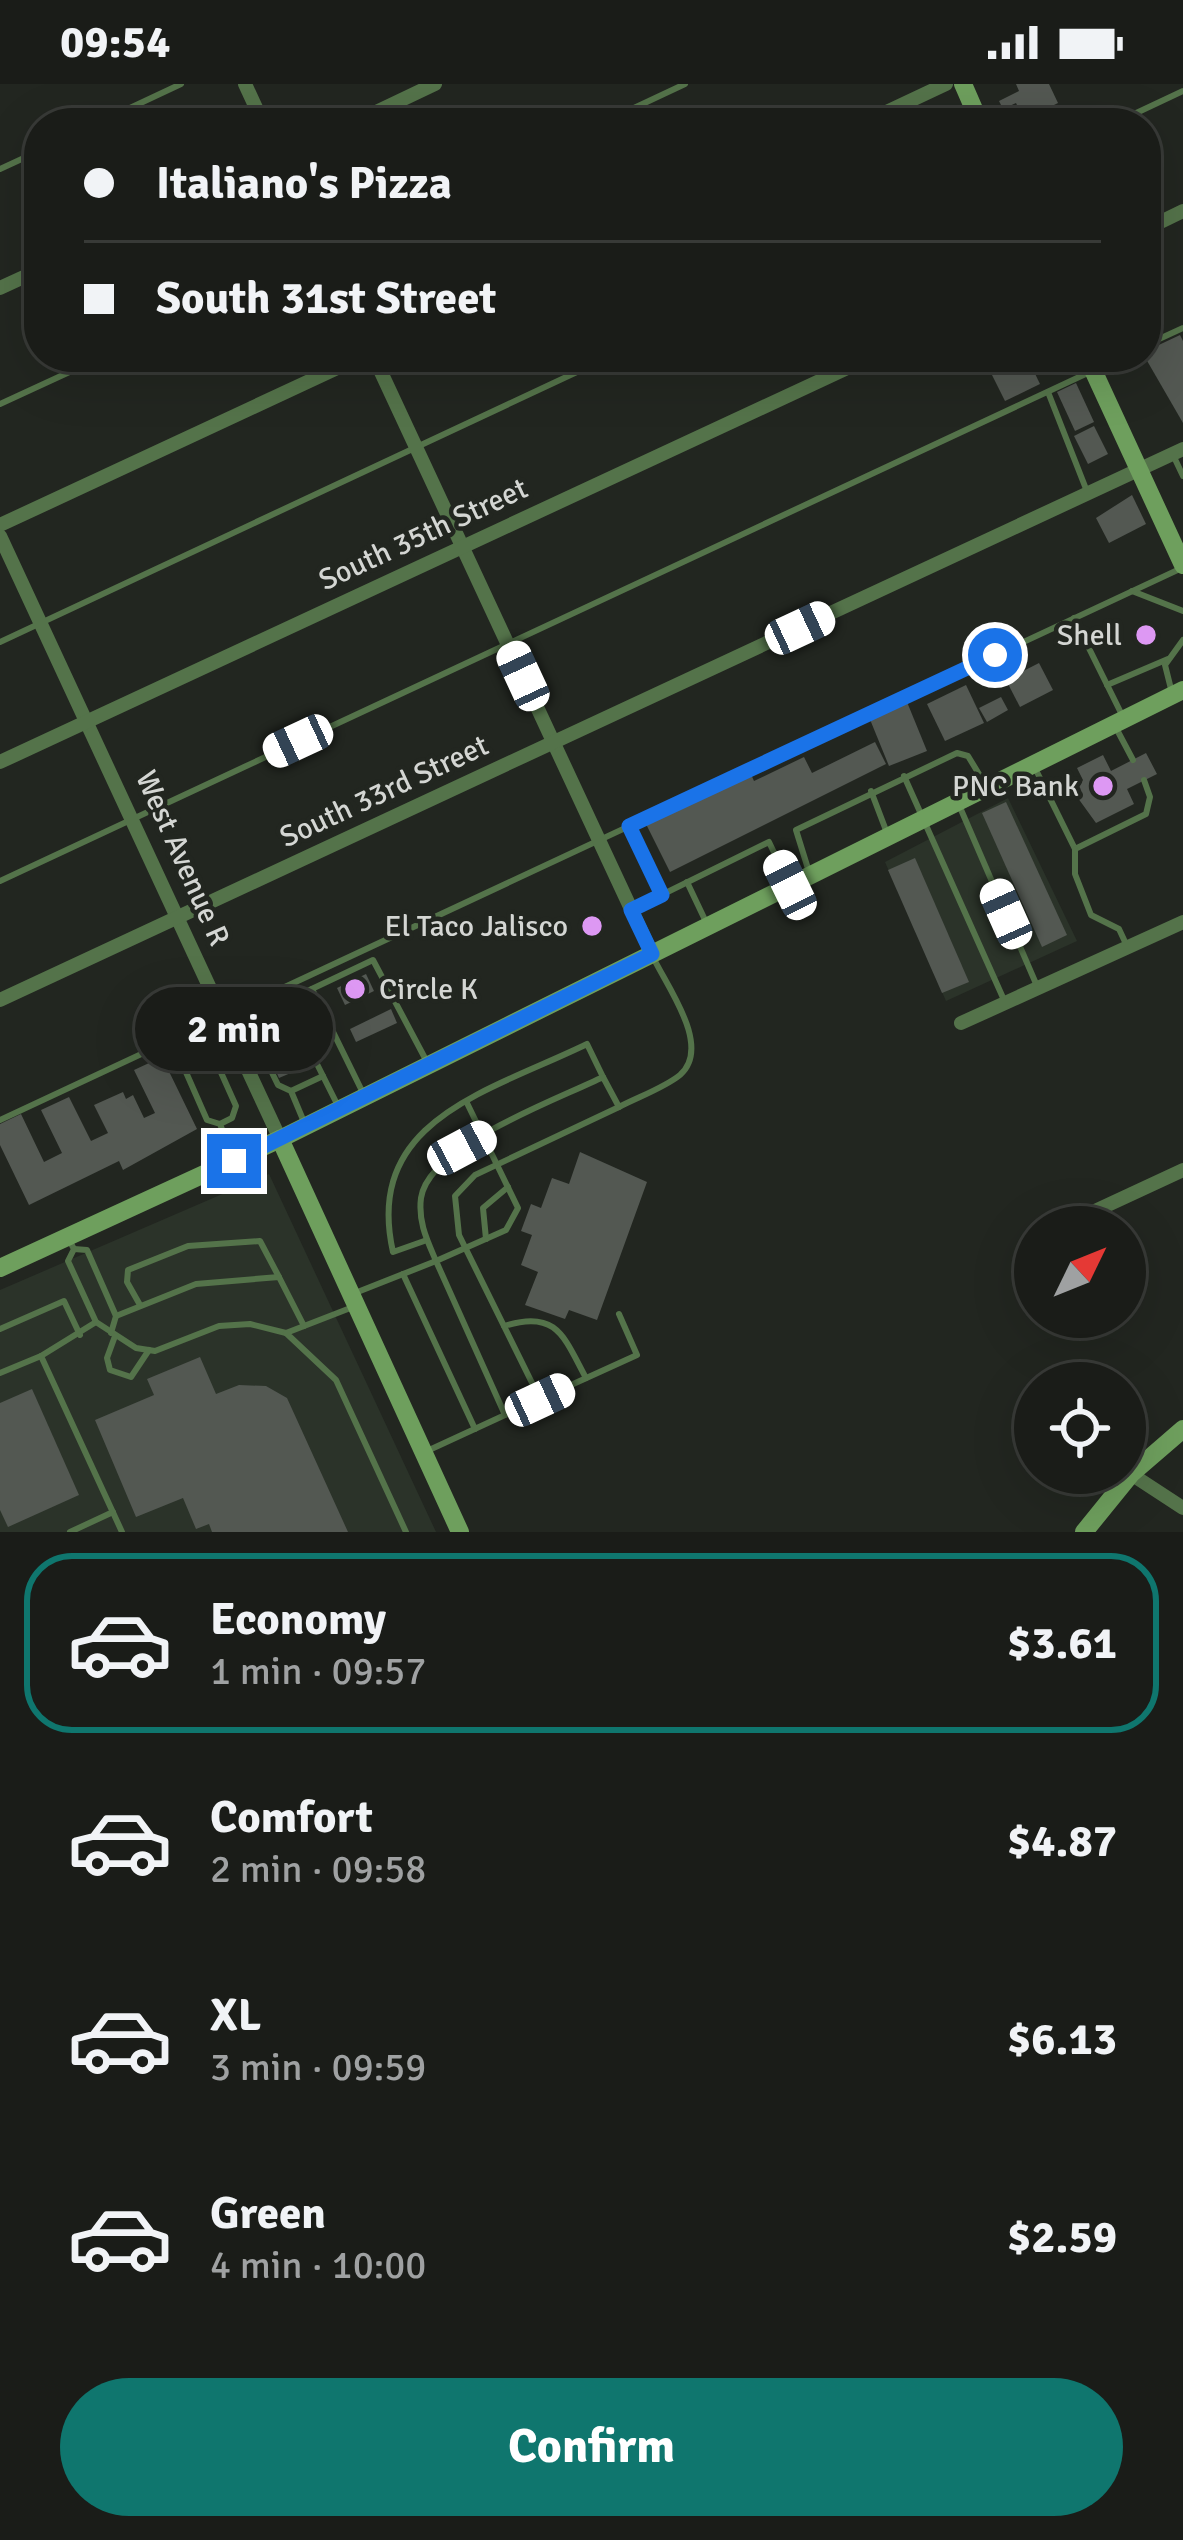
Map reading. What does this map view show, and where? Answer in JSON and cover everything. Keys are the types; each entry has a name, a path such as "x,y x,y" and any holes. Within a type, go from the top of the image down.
{"main road":[{"path":"1094,372 1183,566"},
{"path":"3,1260 70,1243 1178,692"},
{"name":"West Avenue R","path":"280,1139 460,1532"},
{"path":"1146,1461 1183,1429"},
{"path":"1084,1532 1115,1494"}],"street":[{"path":"385,108 436,84"},
{"path":"895,108 946,84"},
{"path":"0,525 329,372"},
{"path":"381,372 652,954"},
{"name":"South 35th Street","path":"0,763 839,372"},
{"name":"South 33rd Street","path":"0,1000 1178,452"},
{"name":"West Avenue R","path":"0,536 280,1139"},
{"path":"961,1023 1183,922"},
{"path":"1106,1206 1183,1170"},
{"path":"1146,1484 1183,1508"}],"lane":[{"path":"130,108 181,84"},
{"path":"634,108 685,84"},
{"path":"1148,108 1183,92"},
{"path":"0,404 69,372"},
{"path":"0,642 576,372"},
{"path":"0,881 1048,392 1078,372"},
{"path":"1048,392 1088,494"},
{"path":"1178,452 1183,476"},
{"path":"0,1120 224,1022 1183,566"},
{"path":"1132,591 1183,610"},
{"path":"1074,618 1107,685 1133,760"},
{"path":"1178,692 1165,668 1183,640"},
{"path":"1107,685 1168,658"},
{"path":"810,875 796,830 871,791 957,753 968,756 987,787"},
{"path":"1033,764 1075,849 1075,874 1091,915 1120,929 1128,947"},
{"path":"904,776 1006,1003"},
{"path":"1075,849 1146,814 1150,797 1144,780"},
{"path":"871,791 888,836"},
{"path":"957,802 1038,988"},
{"path":"629,826 662,895"},
{"path":"631,910 769,842 790,885"},
{"path":"687,882 708,926"},
{"path":"540,1400 466,1248 455,1218 455,1196 467,1181 682,1074 693,1054 690,1034 652,954"},
{"path":"206,1039 236,1106 232,1118 220,1124 207,1120 178,1054 206,1039 224,1022 377,961 429,1065"},
{"path":"312,989 365,1097"},
{"path":"306,1126 291,1091 278,1085 259,1046 262,1036 292,1022 340,1110"},
{"path":"427,1240 392,1252 383,1211 388,1185 419,1132 467,1102 587,1044 619,1107"},
{"path":"240,1055 259,1046"},
{"path":"291,1091 323,1076"},
{"path":"505,1415 421,1226 421,1194 440,1160 603,1077"},
{"path":"286,1333 515,1221 518,1208 467,1102"},
{"path":"220,1124 234,1161"},
{"path":"486,1239 483,1208 508,1187"},
{"path":"140,1306 127,1282 128,1270 188,1246 260,1241 304,1326"},
{"path":"148,1350 141,1369 131,1377 119,1377 110,1370 107,1358 113,1334 116,1316 88,1250 70,1243 68,1261 96,1322 113,1334 148,1350 219,1325 250,1324 286,1333 335,1380 406,1532"},
{"path":"403,1274 475,1429"},
{"path":"116,1316 196,1284 279,1277"},
{"path":"0,1329 64,1301 80,1335"},
{"path":"424,1453 637,1355 619,1314"},
{"path":"504,1326 529,1318 556,1328 586,1378"},
{"path":"0,1373 80,1335 96,1322"},
{"path":"41,1355 122,1532"},
{"path":"70,1532 113,1512"}],"shaded area":[{"path":"1008,798 1077,941 946,1001 885,862"},
{"path":"269,1174 436,1532 0,1532 0,1290"}],"building":[{"path":"1016,84 1049,84 1058,103 1048,108 1018,108 1016,103 1002,108 999,101 1019,91"},
{"path":"1180,335 1183,341 1183,423 1154,372 1161,372 1161,344"},
{"path":"990,372 1034,372 1040,384 1005,401"},
{"path":"1076,383 1094,422 1075,431 1057,392"},
{"path":"1094,426 1108,454 1088,464 1074,436"},
{"path":"1132,495 1146,524 1109,543 1096,518"},
{"path":"1039,663 1053,690 1020,707 1006,680"},
{"path":"966,685 984,723 945,741 927,704"},
{"path":"1001,697 1008,710 987,722 979,708"},
{"path":"907,702 927,751 889,766 869,717"},
{"path":"875,742 886,764 670,872 646,824 750,772 754,781 804,757 812,773"},
{"path":"1146,753 1157,774 1127,789 1134,804 1096,823 1075,794 1083,780 1077,768 1103,755 1111,771"},
{"path":"1006,802 1067,935 1042,947 982,813"},
{"path":"915,858 969,982 942,993 888,870"},
{"name":"Circle K","path":"366,974 374,991 345,1005 337,988"},
{"path":"391,1009 397,1023 356,1042 350,1029"},
{"path":"287,1041 300,1069 279,1078 267,1051"},
{"path":"162,1057 197,1129 123,1170 119,1161 29,1205 0,1145 0,1124 21,1114 44,1162 62,1153 41,1110 69,1097 91,1141 108,1133 94,1105 123,1092 126,1099 133,1095 144,1118 155,1113 134,1070"},
{"path":"580,1152 647,1182 597,1320 569,1310 565,1319 525,1305 538,1272 521,1265 532,1235 521,1231 531,1204 541,1208 552,1178 569,1184"},
{"path":"200,1357 216,1394 239,1385 266,1386 287,1398 348,1532 212,1532 209,1524 196,1529 183,1498 136,1517 95,1420 154,1395 147,1379"},
{"path":"32,1389 79,1495 8,1527 0,1510 0,1403"}],"place":[{"name":"Shell","path":"1146,635"},
{"name":"PNC Bank","path":"1103,786"},
{"name":"El Taco Jalisco","path":"592,926"},
{"name":"Circle K","path":"355,989"}],"route":[{"path":"234,1161 652,954 631,910 662,895 629,826 995,655"}]}
